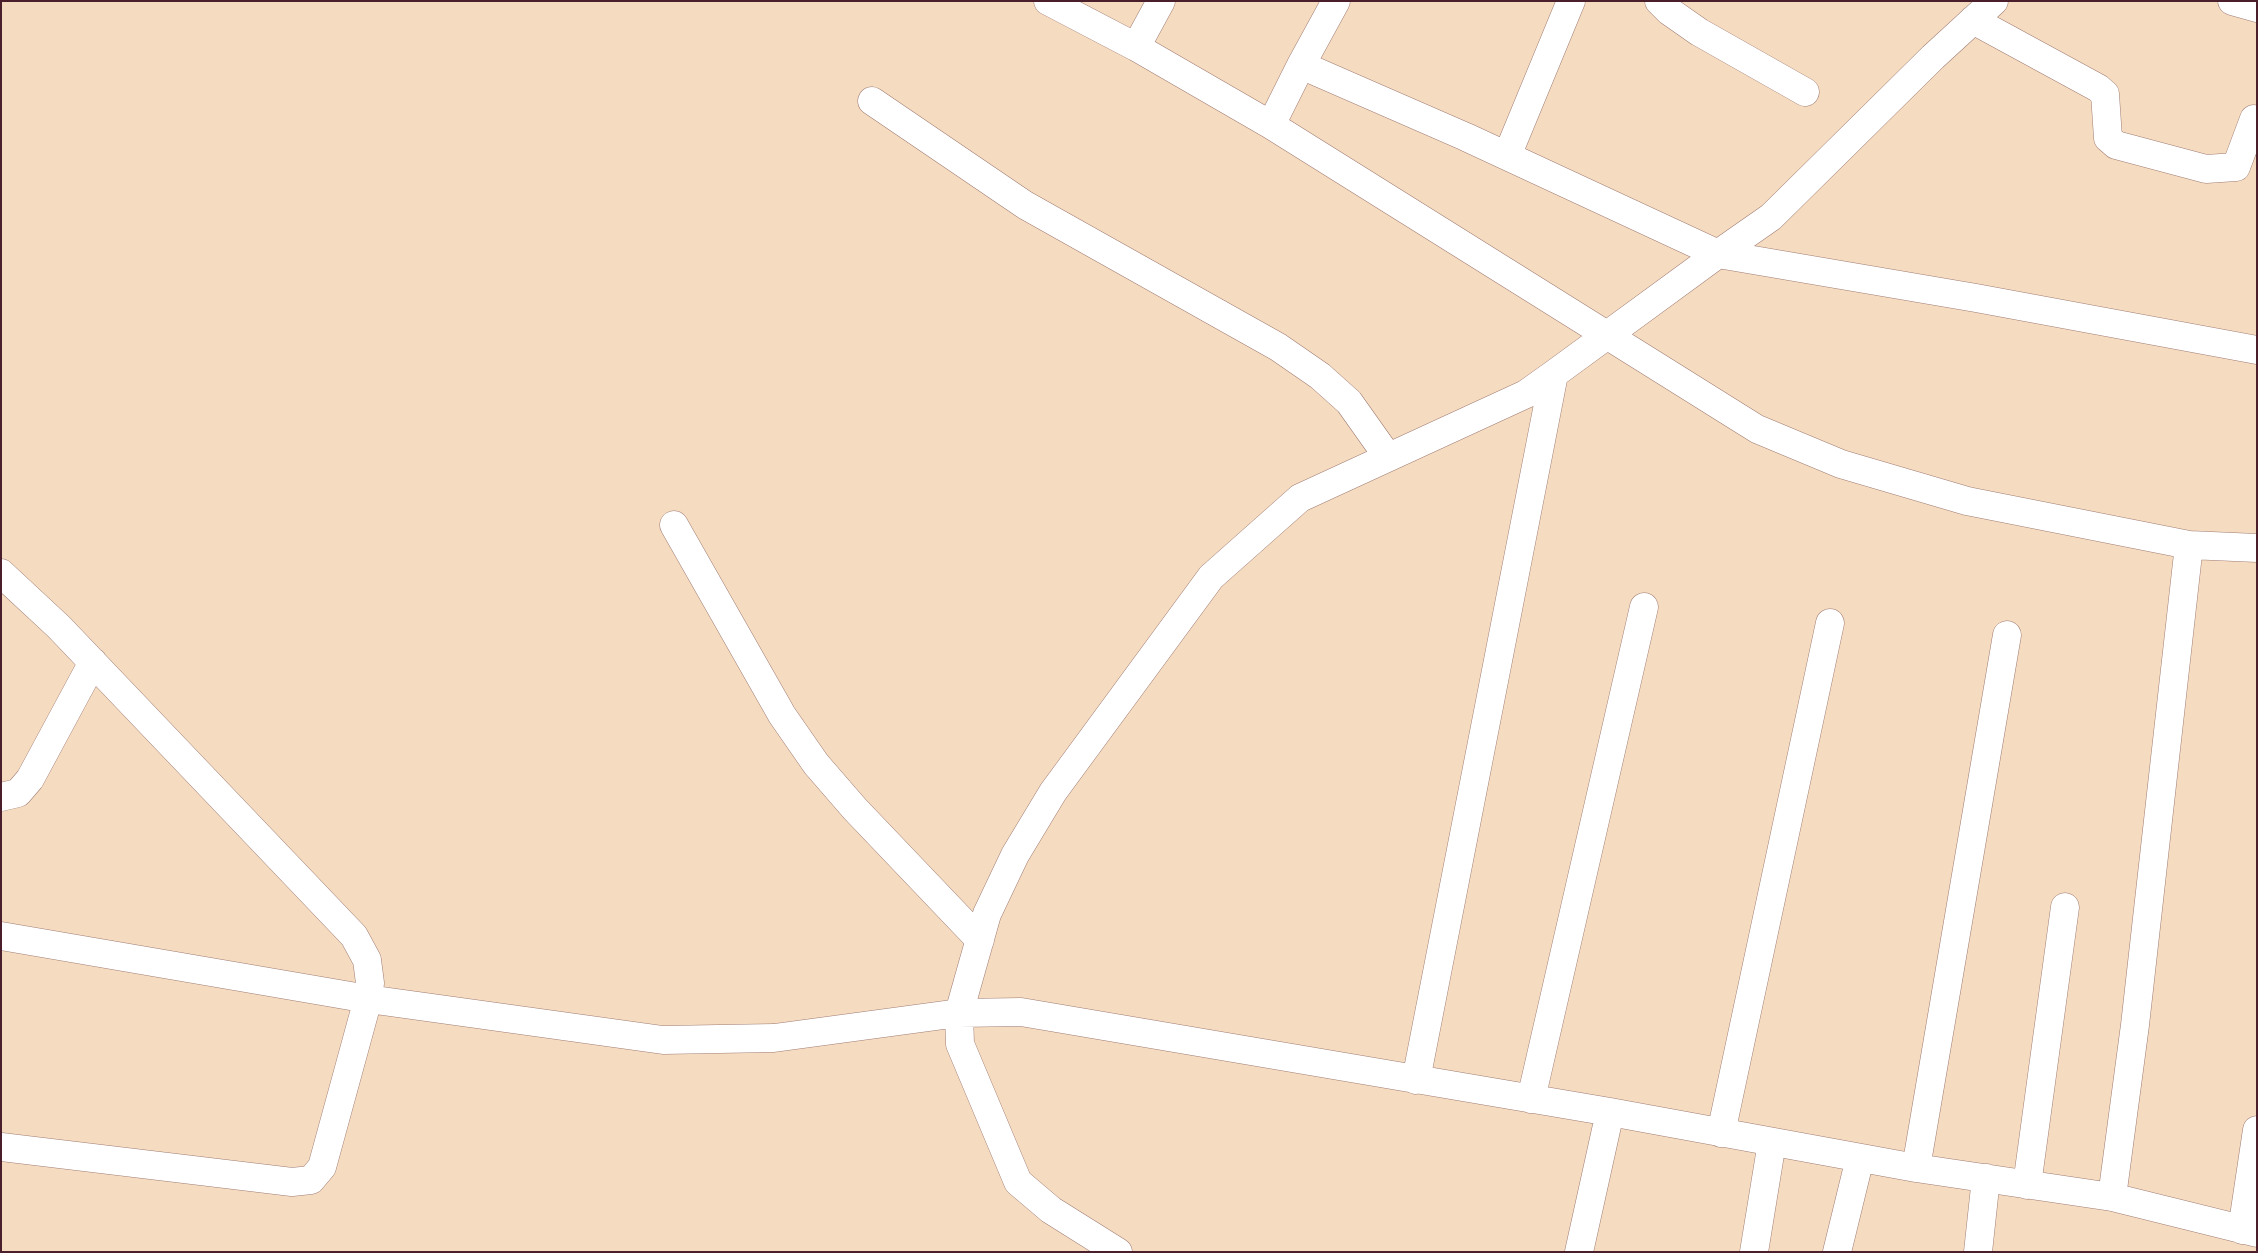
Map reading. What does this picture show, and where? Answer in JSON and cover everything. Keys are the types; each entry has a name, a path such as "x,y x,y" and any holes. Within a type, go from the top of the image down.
{"street":[{"path":"1048,1 1136,47 1271,125 1757,429 1841,464 1967,501 2189,545 2257,548"},
{"path":"1136,47 1161,1"},
{"path":"1271,125 1300,66 1336,1"},
{"path":"1507,156 1571,1"},
{"path":"1660,1 1669,11 1698,32 1805,92"},
{"path":"1118,1252 1051,1210 1018,1182 960,1044 959,1013 987,914 1015,855 1053,792 1211,577 1300,498 1526,394 1554,374 1771,217 1933,57 1994,1"},
{"path":"2232,1 2257,8"},
{"path":"1973,20 2106,94 2108,138 2116,144 2206,169 2236,167 2254,119"},
{"path":"1300,66 1507,156 1718,254 1976,298 2257,350"},
{"path":"872,101 1025,206 1278,347 1320,376 1349,402 1388,457"},
{"path":"1416,1080 1554,374"},
{"path":"674,525 782,715 816,764 855,809 980,940"},
{"path":"2112,1197 2134,1025 2189,545"},
{"path":"1,573 59,627 354,936 367,960 370,983 368,999 322,1167 310,1180 292,1182 1,1147"},
{"path":"1531,1099 1644,607"},
{"path":"1721,1133 1830,623"},
{"path":"1916,1168 2007,635"},
{"path":"1,797 18,792 30,779 93,662"},
{"path":"2027,1184 2065,907"},
{"path":"1,936 368,999 663,1040 774,1038 959,1013 1021,1012 1610,1112 1916,1168 2112,1197 2249,1232 2257,1130"},
{"path":"1578,1252 1610,1112"},
{"path":"1754,1252 1772,1142"},
{"path":"1837,1252 1860,1158"},
{"path":"1978,1252 1986,1178"}]}
